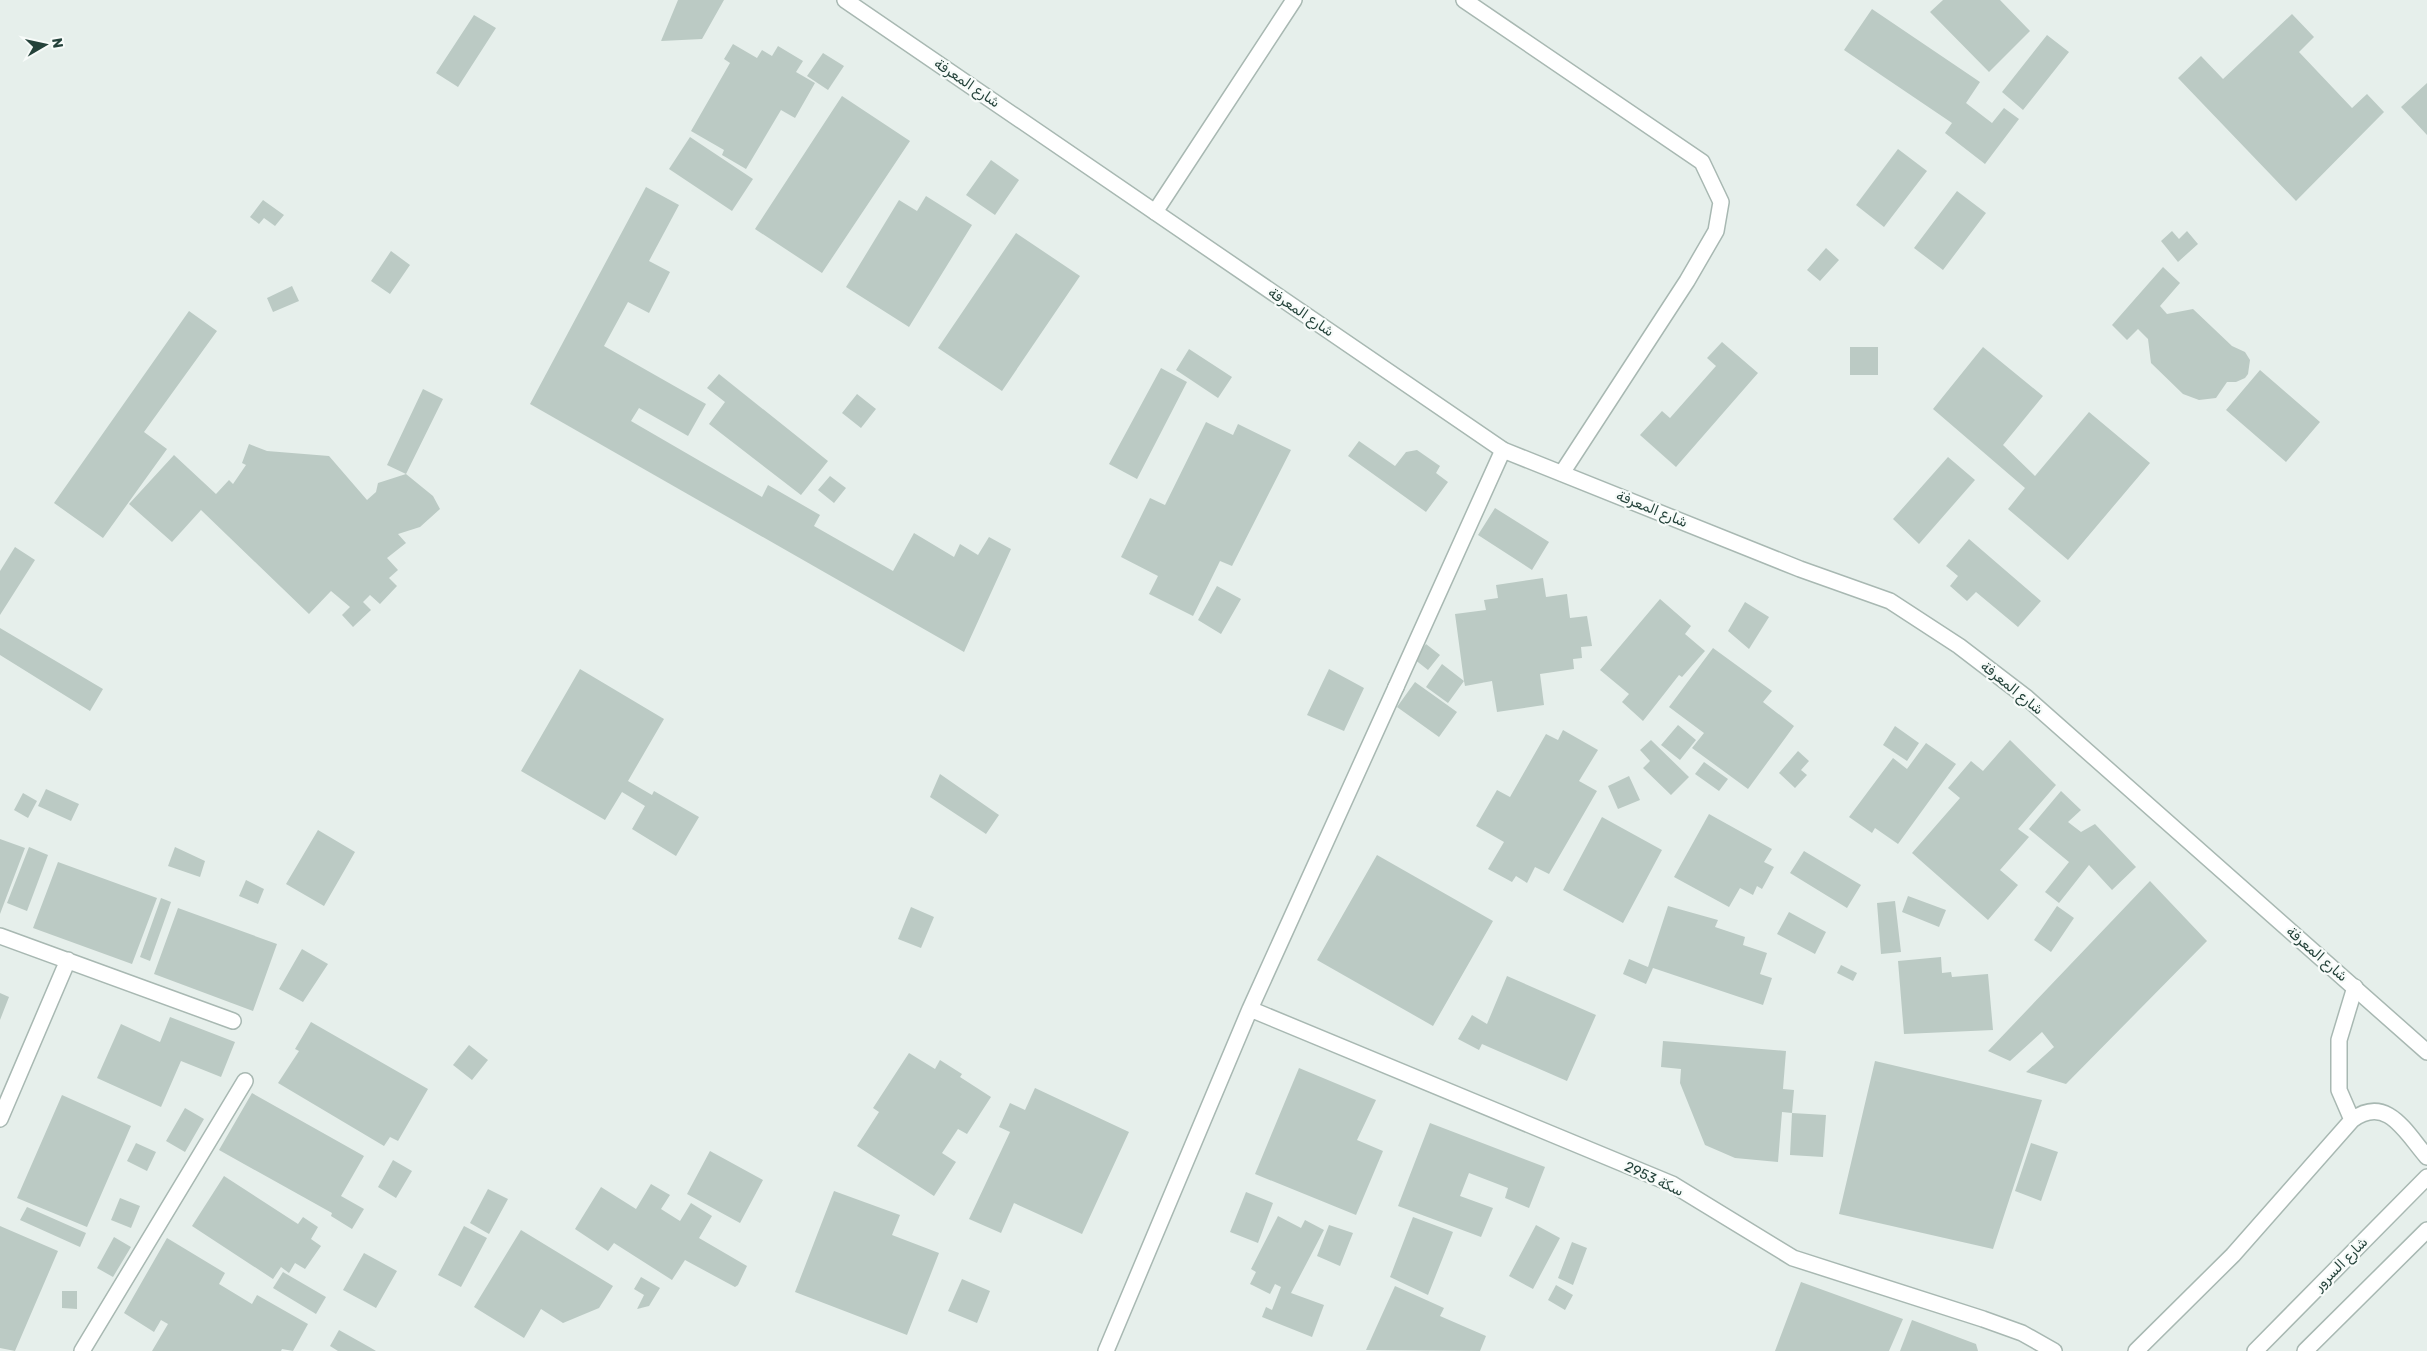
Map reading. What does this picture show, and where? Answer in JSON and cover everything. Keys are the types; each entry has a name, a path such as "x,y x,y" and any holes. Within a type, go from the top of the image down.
{"street":[{"name":"شارع المعرفة","path":"845,0 1503,450 1800,569 1890,601 1959,646 2027,698 2427,1052"},
{"path":"1155,212 1294,0"},
{"path":"1464,0 1702,162 1721,202 1716,231 1687,281 1562,473"},
{"path":"1106,1351 1250,1009 1503,450"},
{"path":"0,936 233,1021"},
{"path":"0,1119 68,960"},
{"path":"2352,1120 2339,1090 2339,1040 2355,987"},
{"name":"سكة 2953","path":"1250,1009 1672,1184 1794,1258 1983,1319 2022,1333 2054,1351"},
{"path":"82,1351 245,1081"},
{"path":"2136,1351 2233,1255 2352,1120 2364,1111 2379,1110 2392,1117 2427,1157"},
{"name":"شارع السرور","path":"2255,1351 2427,1177"},
{"path":"2305,1351 2427,1230"}],"building":[{"path":"678,0 724,0 702,39 661,41"},
{"path":"1943,0 2000,0 2030,31 1989,72 1930,12"},
{"path":"1872,9 1980,82 1966,103 1992,123 2004,108 2019,119 1985,164 1945,133 1952,123 1844,50"},
{"path":"2292,14 2314,37 2299,52 2352,108 2367,94 2384,112 2296,201 2178,78 2201,56 2223,79"},
{"path":"474,15 496,28 458,87 436,73"},
{"path":"2047,35 2069,52 2023,110 2002,92"},
{"path":"733,44 757,58 762,50 772,56 778,46 803,61 796,72 815,83 795,118 781,110 746,169 722,155 724,150 691,131 730,63 724,59"},
{"path":"823,53 844,66 828,90 807,76"},
{"path":"2427,83 2427,135 2401,107"},
{"path":"842,96 910,141 822,273 755,229"},
{"path":"690,137 753,179 732,211 669,169"},
{"path":"1898,149 1927,171 1884,227 1856,205"},
{"path":"991,160 1019,180 995,215 966,195"},
{"path":"646,187 679,205 649,261 670,272 649,313 628,302 604,346 706,404 688,436 639,408 631,421 762,497 768,485 820,515 814,526 893,571 914,533 954,557 960,544 978,555 989,537 1011,549 964,652 530,404"},
{"path":"1957,191 1986,213 1943,270 1914,248"},
{"path":"926,196 972,225 909,327 846,287 899,200 917,211"},
{"path":"263,200 284,215 275,226 264,218 259,224 250,217"},
{"path":"2172,231 2179,239 2187,231 2198,244 2178,262 2161,241"},
{"path":"1016,233 1080,276 1002,391 938,348"},
{"path":"1826,248 1839,260 1820,281 1807,270"},
{"path":"391,251 410,265 390,294 371,281"},
{"path":"2163,267 2180,283 2160,306 2167,314 2193,309 2232,346 2245,352 2250,360 2248,374 2245,378 2236,382 2227,382 2216,398 2199,400 2183,394 2151,363 2148,339 2138,329 2127,340 2112,325"},
{"path":"292,286 299,301 273,312 267,298"},
{"path":"189,311 217,331 144,432 167,449 103,538 54,503"},
{"path":"1722,342 1758,373 1676,467 1640,435 1662,411 1670,418 1716,366 1707,358"},
{"path":"1850,347 1878,347 1878,375 1850,375"},
{"path":"1983,347 2043,396 2003,445 2035,476 2089,412 2150,463 2068,560 2008,509 2025,488 1933,409"},
{"path":"1189,349 1232,377 1218,398 1176,370"},
{"path":"1161,368 1187,382 1137,479 1109,464"},
{"path":"2260,370 2320,422 2286,462 2226,410"},
{"path":"719,374 828,461 801,495 709,424 725,402 707,388"},
{"path":"423,389 443,399 406,474 387,465"},
{"path":"857,394 876,409 861,428 842,413"},
{"path":"1206,422 1233,435 1238,424 1291,450 1232,566 1220,561 1193,616 1149,594 1158,576 1121,557 1150,498 1165,505"},
{"path":"1359,441 1395,466 1406,452 1417,450 1440,466 1436,473 1448,482 1426,512 1348,456"},
{"path":"249,444 267,451 329,456 367,500 376,492 378,483 406,474 433,496 440,509 420,527 398,534 406,543 387,558 398,570 389,578 397,586 380,604 370,595 363,602 371,610 353,627 342,615 350,607 331,591 309,614 201,510 172,542 129,504 174,455 216,494 229,480 233,484 246,465 242,463"},
{"path":"1948,457 1975,480 1919,544 1893,519"},
{"path":"830,476 846,488 834,503 818,490"},
{"path":"1495,508 1549,542 1532,570 1478,535"},
{"path":"1969,539 2041,601 2018,627 1976,592 1967,601 1950,586 1958,576 1946,566"},
{"path":"15,547 35,560 0,615 0,571"},
{"path":"1543,578 1546,597 1567,594 1570,618 1587,616 1592,646 1581,647 1582,658 1573,659 1574,669 1540,674 1544,705 1497,712 1492,681 1465,686 1455,614 1486,610 1484,600 1498,598 1496,585"},
{"path":"1217,586 1241,599 1221,634 1198,620"},
{"path":"1660,599 1691,626 1685,634 1705,651 1682,677 1679,675 1643,721 1622,702 1629,694 1600,670"},
{"path":"1745,602 1769,617 1749,649 1728,631"},
{"path":"0,628 103,689 90,711 0,655"},
{"path":"1426,644 1440,655 1428,670 1414,659"},
{"path":"1713,648 1772,691 1763,702 1794,726 1748,789 1692,748 1704,733 1669,707"},
{"path":"1442,664 1464,681 1448,703 1426,687"},
{"path":"580,669 664,719 628,781 652,795 654,791 699,817 676,856 632,829 645,806 622,792 605,820 521,771"},
{"path":"1329,669 1364,688 1344,731 1307,715"},
{"path":"1415,682 1457,712 1439,737 1397,707"},
{"path":"1678,725 1696,740 1680,760 1661,745"},
{"path":"1895,726 1919,743 1907,761 1883,745"},
{"path":"1563,730 1598,750 1579,781 1597,791 1549,874 1535,867 1527,883 1516,876 1512,882 1488,869 1504,842 1476,826 1497,790 1510,797 1546,734 1558,740"},
{"path":"1651,740 1689,777 1671,795 1643,768 1650,761 1640,750"},
{"path":"2010,740 2056,785 2018,829 2029,837 2000,870 2018,885 1988,920 1912,853 1960,798 1948,788 1971,761 1983,771"},
{"path":"1926,743 1956,764 1898,844 1875,828 1872,833 1849,817 1893,758 1907,769"},
{"path":"1798,751 1809,761 1801,770 1807,775 1795,788 1779,773"},
{"path":"1704,762 1728,779 1719,791 1695,774"},
{"path":"940,774 999,815 986,834 930,797"},
{"path":"1629,776 1640,800 1618,809 1608,786"},
{"path":"46,789 79,804 71,821 38,806"},
{"path":"2061,791 2081,810 2068,822 2081,832 2095,824 2136,867 2112,890 2089,865 2059,903 2045,892 2069,862 2029,829"},
{"path":"23,793 37,801 28,818 14,810"},
{"path":"1709,814 1772,849 1764,862 1774,867 1762,889 1757,886 1753,895 1740,888 1729,907 1674,877"},
{"path":"1602,817 1662,850 1623,923 1563,890"},
{"path":"318,830 355,852 324,906 286,884"},
{"path":"0,839 25,848 0,914"},
{"path":"29,847 48,855 27,911 7,903"},
{"path":"175,847 205,861 200,877 168,866"},
{"path":"1804,851 1861,885 1847,908 1790,873"},
{"path":"1377,855 1493,921 1433,1026 1317,960"},
{"path":"58,862 157,898 132,964 33,928"},
{"path":"246,880 264,889 258,904 239,896"},
{"path":"2150,881 2207,941 2066,1084 2026,1072 2054,1047 2042,1032 2010,1061 1988,1051"},
{"path":"1908,896 1946,910 1939,927 1902,912"},
{"path":"161,898 171,902 150,961 140,957"},
{"path":"1895,901 1901,952 1881,954 1877,903"},
{"path":"1668,906 1718,920 1715,927 1745,937 1743,945 1767,953 1760,974 1772,978 1763,1005 1653,968 1646,984 1623,974 1629,959 1648,967"},
{"path":"2057,906 2074,918 2051,952 2034,940"},
{"path":"911,907 934,917 921,948 898,939"},
{"path":"178,908 277,944 253,1011 154,974"},
{"path":"1789,912 1826,932 1815,954 1777,934"},
{"path":"302,949 328,964 303,1002 279,989"},
{"path":"1941,957 1942,973 1951,972 1952,977 1988,974 1993,1030 1904,1034 1898,961"},
{"path":"1841,965 1857,973 1853,981 1837,973"},
{"path":"1507,976 1596,1015 1567,1081 1482,1044 1479,1050 1458,1039 1472,1015 1487,1024"},
{"path":"0,993 9,997 0,1020"},
{"path":"170,1017 235,1042 221,1077 181,1061 161,1107 97,1078 121,1024 160,1042"},
{"path":"311,1022 428,1089 398,1141 390,1137 384,1146 278,1083 299,1051 295,1049"},
{"path":"1663,1041 1786,1051 1783,1089 1794,1090 1792,1113 1782,1112 1778,1162 1735,1158 1705,1145 1680,1083 1681,1069 1661,1067"},
{"path":"469,1045 488,1060 472,1080 453,1065"},
{"path":"909,1053 935,1069 940,1060 962,1074 960,1077 991,1097 967,1134 958,1129 942,1153 956,1162 934,1196 857,1146 879,1112 873,1108"},
{"path":"1875,1061 2042,1100 1993,1249 1839,1214"},
{"path":"1299,1068 1376,1100 1357,1140 1383,1151 1356,1215 1255,1174"},
{"path":"1035,1088 1129,1132 1082,1234 1014,1203 1001,1233 969,1219 1010,1132 999,1127 1010,1103 1025,1110"},
{"path":"252,1093 364,1156 341,1196 364,1209 352,1229 331,1216 332,1213 219,1150"},
{"path":"62,1095 131,1126 87,1227 17,1198"},
{"path":"185,1108 204,1119 185,1152 166,1141"},
{"path":"1792,1113 1826,1115 1823,1157 1790,1155"},
{"path":"1430,1123 1545,1167 1529,1208 1505,1198 1508,1188 1469,1173 1460,1196 1493,1208 1481,1237 1398,1206"},
{"path":"136,1143 156,1152 147,1171 127,1161"},
{"path":"2031,1143 2058,1152 2041,1201 2015,1191"},
{"path":"710,1151 763,1180 740,1223 687,1194"},
{"path":"393,1160 412,1171 396,1198 378,1187"},
{"path":"224,1176 298,1224 303,1217 318,1227 311,1239 321,1246 305,1269 295,1263 289,1273 281,1267 273,1279 192,1226"},
{"path":"651,1184 670,1195 661,1209 680,1221 691,1203 712,1216 699,1238 747,1266 738,1285 735,1287 685,1260 672,1280 614,1243 608,1251 575,1229 601,1187 636,1209"},
{"path":"488,1189 508,1199 489,1234 470,1223"},
{"path":"834,1191 900,1215 892,1235 939,1253 907,1335 795,1292"},
{"path":"1246,1192 1273,1203 1258,1243 1230,1232"},
{"path":"120,1198 140,1206 131,1228 111,1220"},
{"path":"27,1207 86,1233 80,1247 20,1220"},
{"path":"1278,1216 1301,1228 1305,1220 1324,1230 1291,1293 1324,1305 1312,1337 1262,1317 1266,1307 1272,1310 1281,1287 1275,1284 1270,1294 1250,1284 1256,1272 1251,1269"},
{"path":"1413,1217 1453,1232 1428,1295 1390,1277"},
{"path":"1329,1225 1353,1233 1340,1266 1317,1256"},
{"path":"1536,1225 1560,1238 1533,1289 1509,1276"},
{"path":"0,1226 58,1251 15,1351 0,1348"},
{"path":"464,1226 487,1238 461,1287 438,1275"},
{"path":"521,1230 613,1286 599,1308 563,1323 541,1309 524,1338 474,1307"},
{"path":"114,1237 131,1247 113,1277 97,1268"},
{"path":"167,1238 225,1273 219,1284 252,1304 257,1295 308,1324 293,1351 282,1349 281,1351 152,1351 168,1324 161,1320 154,1332 124,1313"},
{"path":"1572,1242 1587,1248 1573,1285 1558,1278"},
{"path":"364,1253 397,1271 376,1308 343,1290"},
{"path":"283,1272 326,1297 316,1314 273,1288"},
{"path":"641,1277 660,1288 649,1306 637,1309 644,1295 634,1289"},
{"path":"962,1279 990,1291 977,1323 948,1311"},
{"path":"1801,1282 1903,1319 1889,1351 1775,1351"},
{"path":"1556,1285 1573,1295 1565,1310 1548,1300"},
{"path":"1395,1286 1444,1308 1440,1316 1486,1336 1480,1351 1366,1350"},
{"path":"62,1291 77,1291 77,1309 62,1308"},
{"path":"1912,1320 1976,1344 1978,1351 1900,1351"},
{"path":"339,1330 376,1351 338,1351 330,1346"}]}
